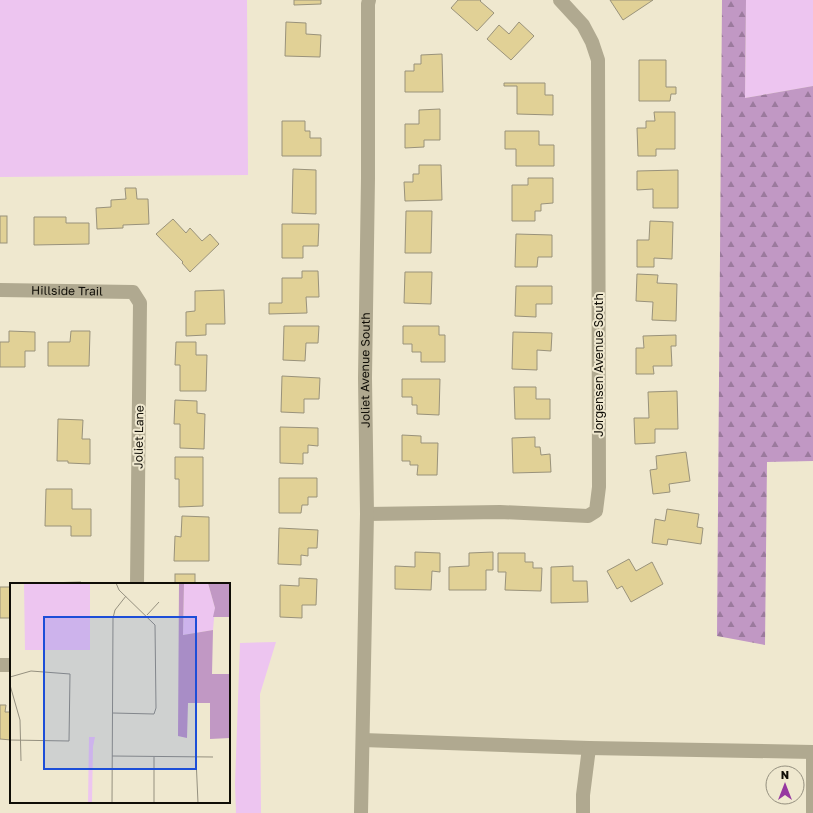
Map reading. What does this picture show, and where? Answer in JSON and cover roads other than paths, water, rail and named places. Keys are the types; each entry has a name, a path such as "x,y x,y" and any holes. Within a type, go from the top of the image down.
{"street":[{"name":"Joliet Avenue South","path":"361,813 367,514 365,378 369,0"},
{"name":"Jorgensen Avenue South","path":"367,514 500,512 588,516 596,510 599,487 598,60 592,42 583,26 560,0"},
{"name":"Hillside Trail","path":"0,290 133,292"},
{"name":"Joliet Lane","path":"133,292 140,303 137,583"},
{"path":"363,740 589,748 813,752 813,813"},
{"path":"583,813 583,795 589,748"}]}
